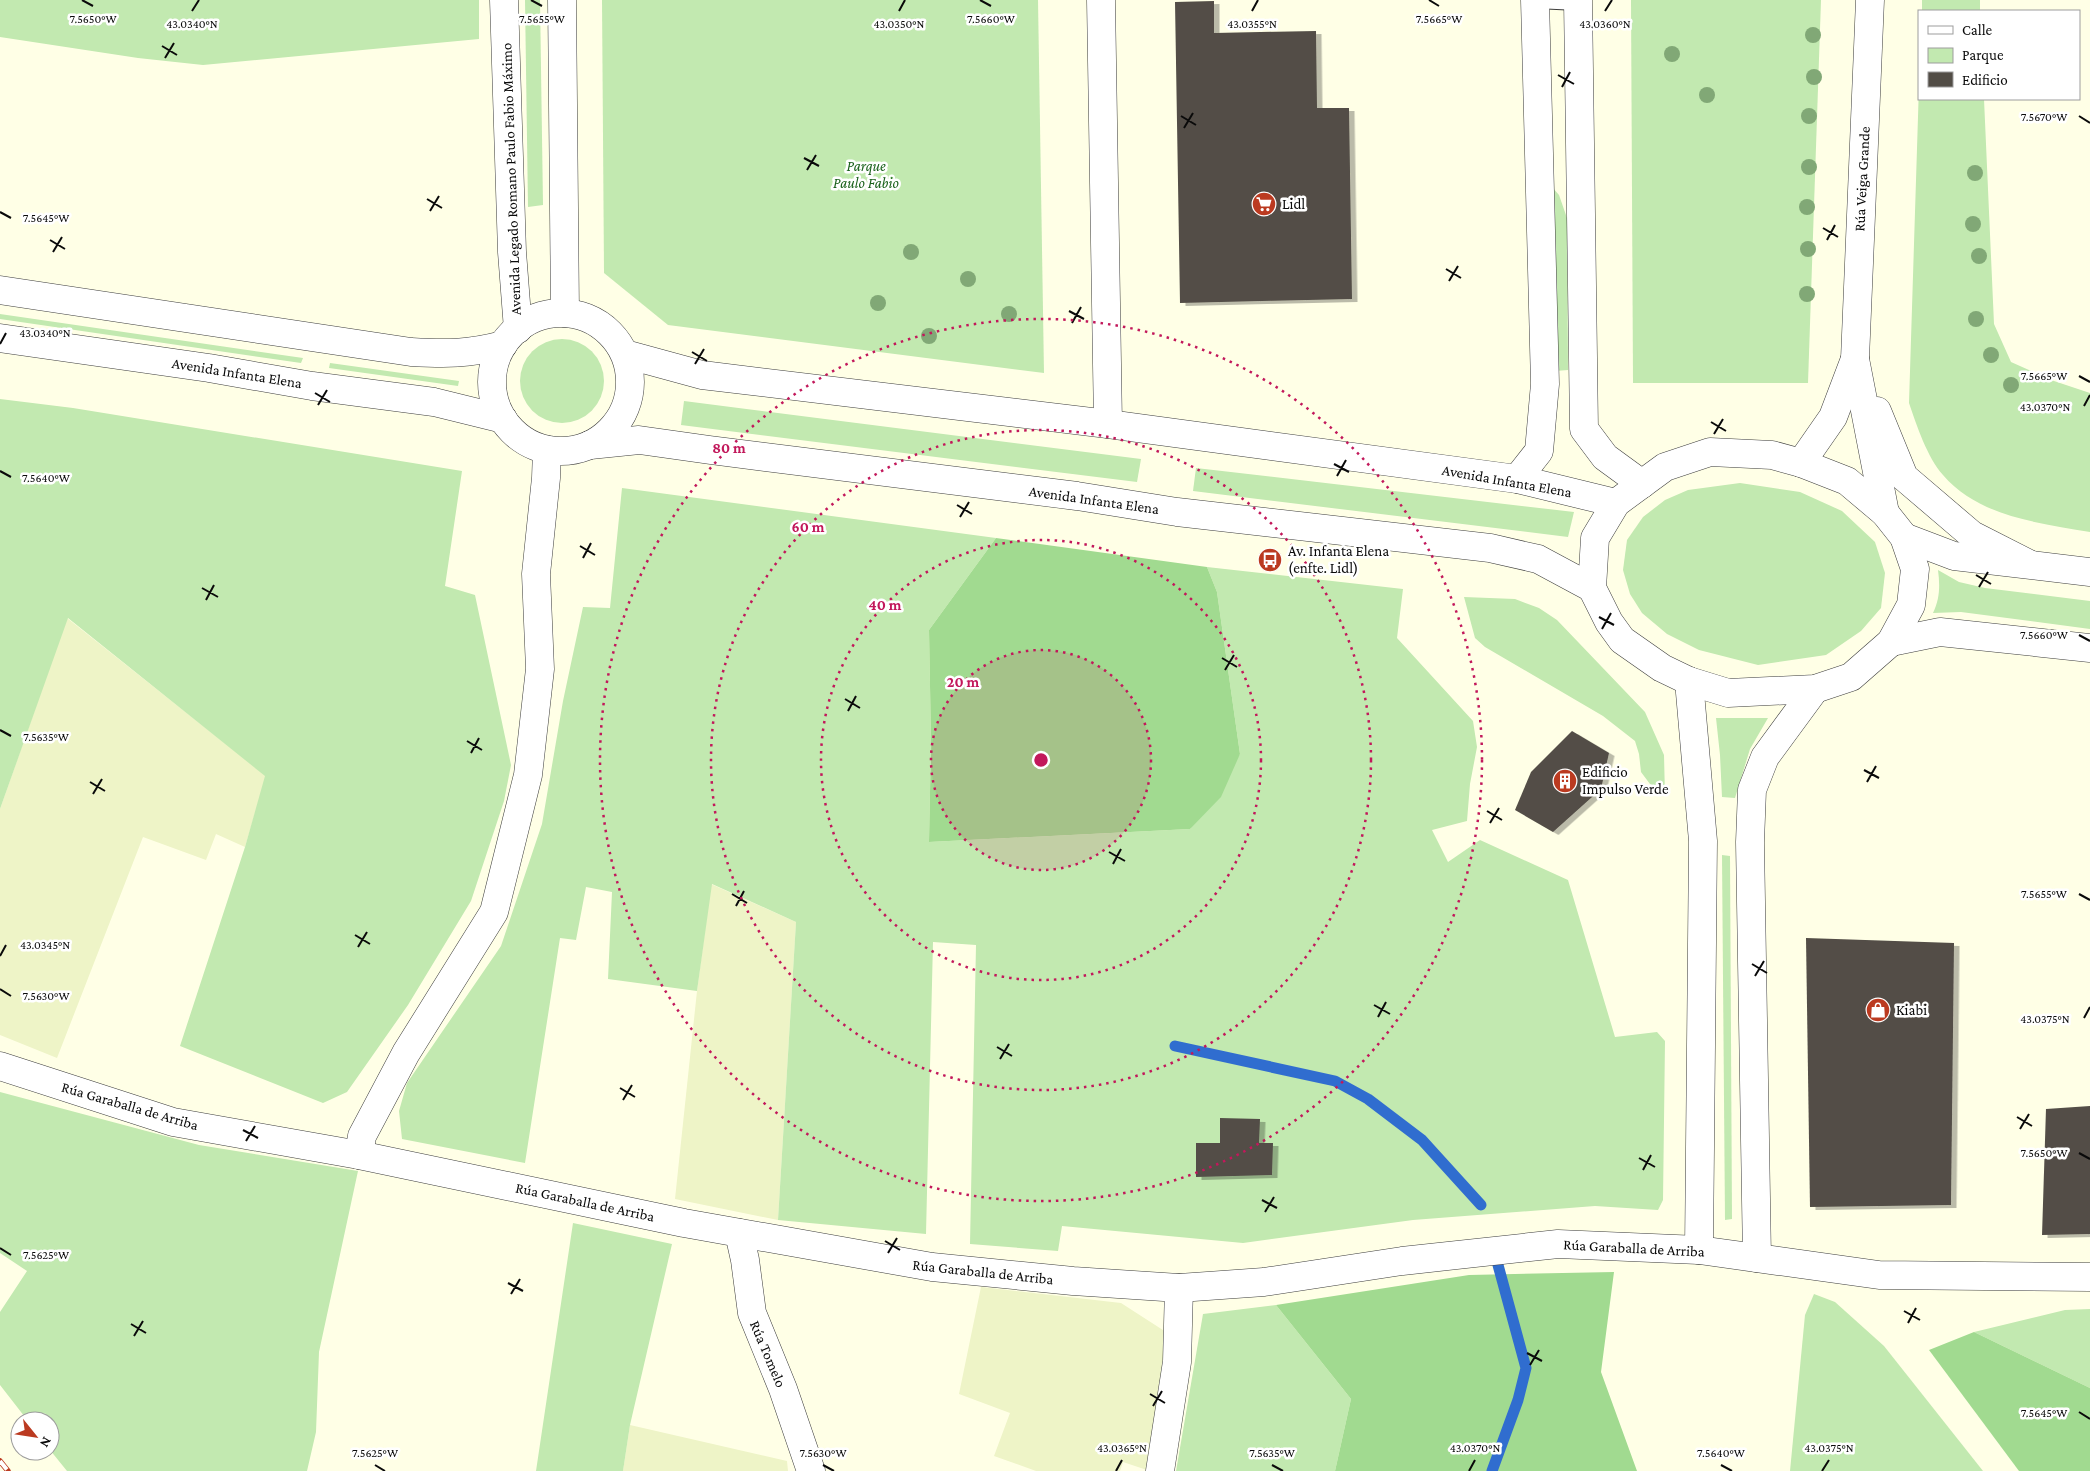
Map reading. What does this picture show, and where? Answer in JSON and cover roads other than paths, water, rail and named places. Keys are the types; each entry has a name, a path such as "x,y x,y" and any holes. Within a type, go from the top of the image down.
{"street":[{"name":"Avenida Legado Romano Paulo Fabio Máximo","path":"504,0 512,252 510,337"},
{"path":"562,0 565,313"},
{"path":"1101,0 1108,424"},
{"path":"1517,479 1539,451 1545,384 1536,0"},
{"name":"Rúa Veiga Grande","path":"1870,0 1855,359 1885,513"},
{"path":"1578,1 1584,429 1605,457 1642,484"},
{"path":"0,290 411,352 452,354 474,352 510,337 536,318 556,313 584,316 601,325 615,338 625,354 630,375 629,397 621,416 608,433 590,445 561,451 547,450 529,443 515,433 503,419 495,401 492,382 495,363 510,337"},
{"name":"Avenida Infanta Elena","path":"0,338 209,368 312,386 434,402 503,419"},
{"name":"Avenida Infanta Elena","path":"625,354 702,375 1108,424 1517,479 1616,503"},
{"name":"Rúa Veiga Grande","path":"1801,463 1833,417 1855,359"},
{"name":"Rúa Veiga Grande","path":"1855,359 1904,477 1972,535 2032,565"},
{"name":"Avenida Infanta Elena","path":"590,445 639,440 658,442 1077,496 1177,512 1490,548 1538,559 1592,588"},
{"path":"358,1155 362,1136 406,1053 494,912 529,766 540,669 536,574 547,450"},
{"path":"1710,452 1772,455 1801,463 1847,481 1885,513 1904,537 1915,569 1911,606 1891,642 1851,677 1815,689 1728,693 1689,681 1662,668 1622,640 1609,622 1592,588 1596,538 1616,503 1665,467 1710,452"},
{"path":"1904,537 1954,556 2090,572"},
{"path":"1891,642 1940,632 2090,648"},
{"path":"1689,681 1702,841 1699,1250"},
{"path":"1757,1258 1750,842 1752,790 1765,757 1815,689"},
{"name":"Rúa Garaballa de Arriba","path":"0,1066 174,1122 358,1155 739,1233 932,1268 1073,1281 1179,1288 1264,1282 1402,1261 1558,1244 1699,1250 1879,1275 2090,1277"},
{"name":"Rúa Tomelo","path":"739,1233 745,1260 752,1313 784,1389 811,1471"},
{"path":"1160,1471 1177,1362 1179,1288"}],"lane":[{"path":"1536,0 1578,1"}],"waterway":[{"path":"1175,1046 1335,1081 1368,1099 1422,1140 1481,1205"},
{"path":"1492,1471 1518,1400 1526,1368 1498,1265"}],"railway":[{"path":"0,1461 8,1471"}],"place":[{"name":"Lidl","path":"1264,204"},
{"name":"Av. Infanta Elena (enfte. Lidl)","path":"1270,560"},
{"name":"Edificio Impulso Verde","path":"1565,781"},
{"name":"Kiabi","path":"1878,1010"}],"park label":[{"name":"Parque Paulo Fabio","path":"866,174"}]}
